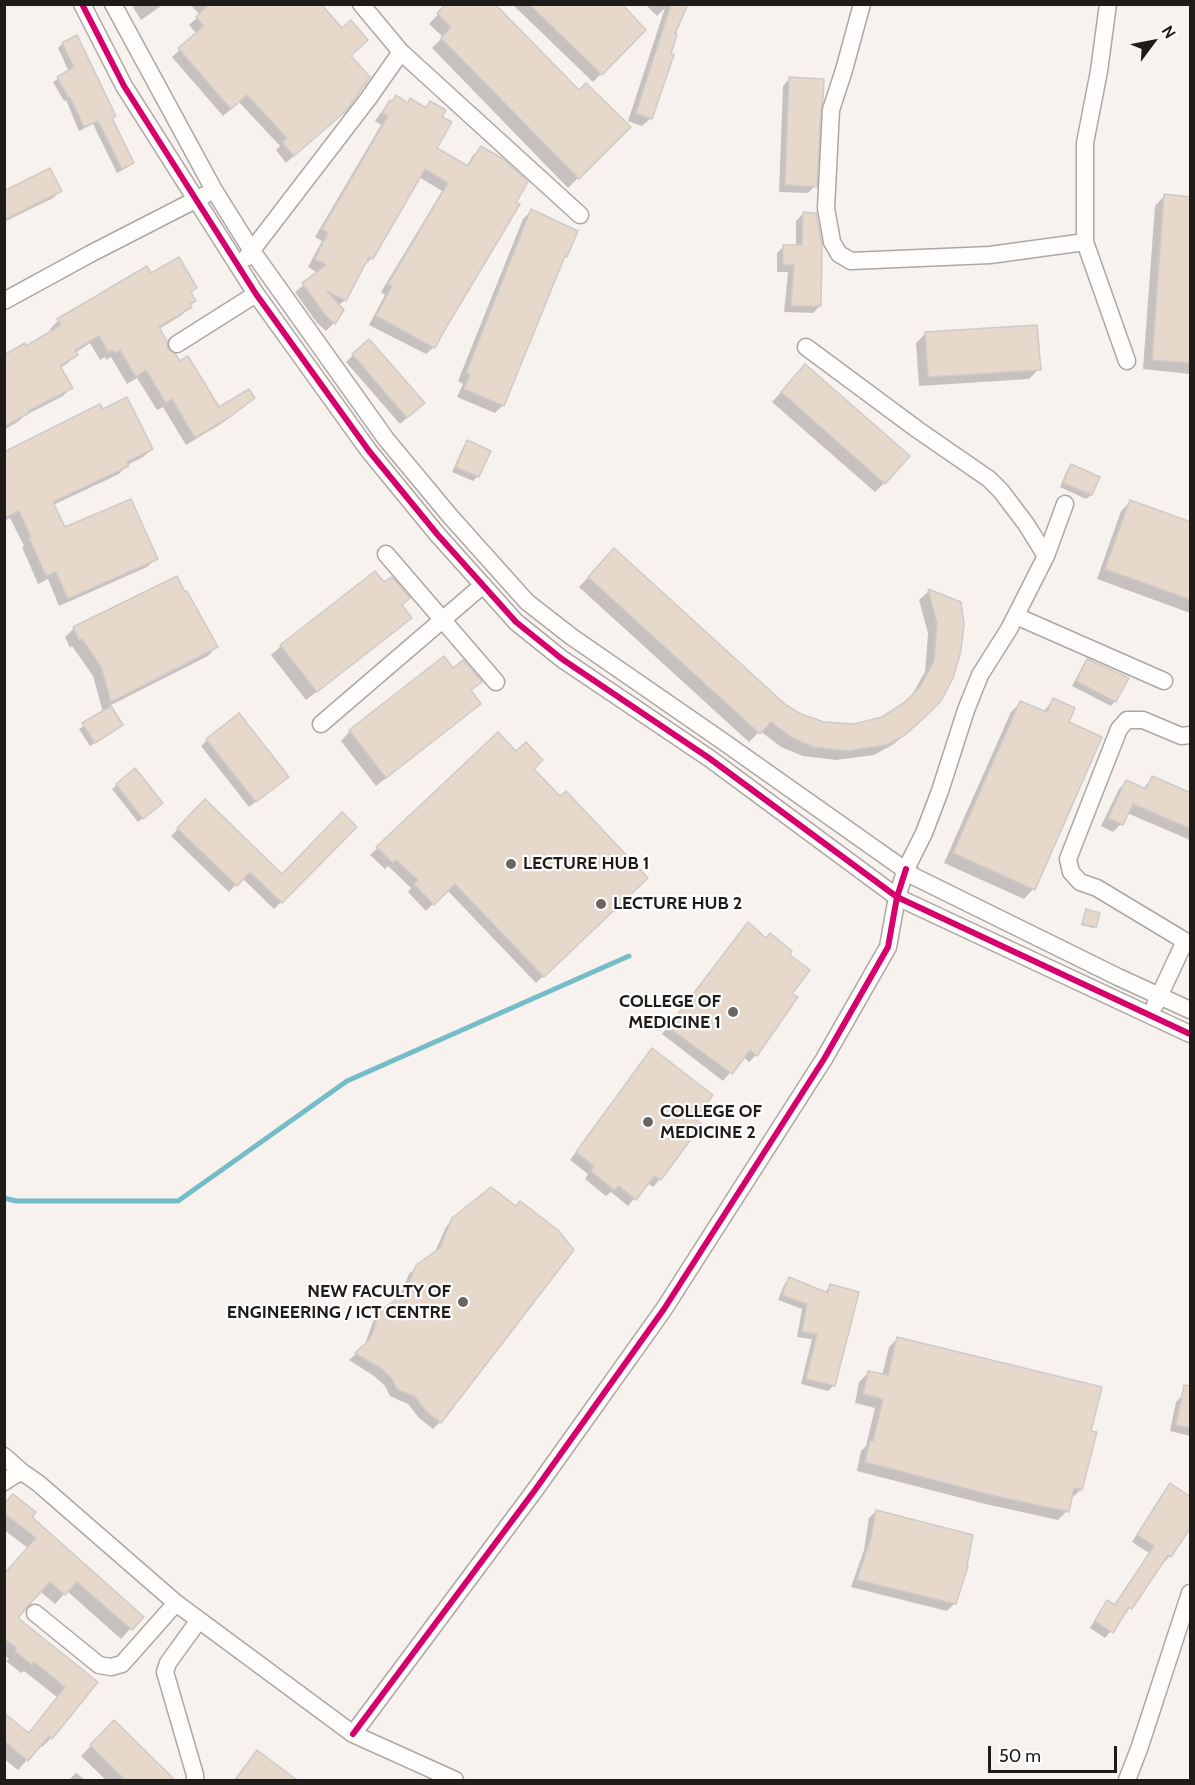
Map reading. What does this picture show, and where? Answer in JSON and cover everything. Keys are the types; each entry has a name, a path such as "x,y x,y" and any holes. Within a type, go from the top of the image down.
{"street":[{"path":"82,4 124,86 256,294 369,451 455,554 516,622 562,659 709,758 897,897 1191,1034"},
{"path":"113,4 214,190 252,251 386,439 527,602 572,637 915,877 1118,978 1191,1010"},
{"path":"361,4 401,52 580,215"},
{"path":"862,4 831,110 826,208 832,243 839,254 851,261 978,255 1085,242"},
{"path":"1108,4 1100,71 1084,143 1085,242 1127,360"},
{"path":"238,267 368,99 401,52"},
{"path":"4,301 214,190"},
{"path":"177,344 256,294"},
{"path":"806,347 989,479 1026,524 1046,556"},
{"path":"353,1734 535,1490 670,1299 830,1049 888,947 897,897 906,869 924,833 966,710 980,675 1016,616 1046,556 1065,504"},
{"path":"455,554 471,539"},
{"path":"386,554 496,682"},
{"path":"321,724 483,585"},
{"path":"1016,616 1164,681"},
{"path":"1150,1016 1188,942 1097,888 1080,882 1071,873 1068,859 1119,729 1127,720 1143,720 1182,736 1191,735"},
{"path":"4,1456 176,1603 353,1734 455,1780"},
{"path":"4,1482 22,1472"},
{"path":"1127,1780 1191,1593"},
{"path":"35,1613 99,1665 111,1667 122,1664 176,1603"},
{"path":"195,1780 165,1672 168,1663 199,1620"}],"building":[{"path":"209,4 321,4 342,28 351,20 368,40 351,56 370,77 346,111 294,156 282,142 287,138 247,95 231,109 178,48 204,26 196,17"},
{"path":"446,4 495,4 579,90 586,83 631,127 579,179 441,38 451,27 437,13"},
{"path":"529,4 622,4 646,30 602,75"},
{"path":"671,4 688,4 675,34 677,34 671,54 674,55 652,119 636,113"},
{"path":"77,35 116,116 112,118 134,163 122,169 98,121 84,127 70,97 57,77 74,67 62,43"},
{"path":"789,77 824,79 817,187 785,185"},
{"path":"396,95 408,103 410,98 426,108 430,101 446,110 442,117 452,122 437,148 468,166 481,146 503,159 528,182 516,203 520,204 435,348 376,316 392,286 388,284 448,183 425,169 373,259 369,257 346,301 327,291 344,310 335,324 325,315 302,283 326,265 315,259 328,233 322,229 388,116 382,113"},
{"path":"50,168 62,191 4,220 4,191"},
{"path":"1164,194 1191,197 1191,363 1152,360"},
{"path":"531,209 578,231 567,257 565,256 504,406 464,389 470,375 466,373"},
{"path":"803,212 816,213 822,245 821,306 791,306 794,265 783,265 783,245 802,245"},
{"path":"179,257 197,288 191,292 196,301 190,304 192,307 159,327 167,341 168,349 180,361 188,356 219,407 249,389 255,398 195,438 172,399 166,403 146,370 136,377 120,350 115,353 113,350 108,352 99,336 75,350 78,355 60,366 73,388 28,411 29,413 4,427 4,355 25,343 26,346 61,325 57,319 147,266 151,273"},
{"path":"1037,325 1041,370 928,377 925,332"},
{"path":"369,339 425,403 407,418 352,354"},
{"path":"805,364 910,456 885,484 781,392"},
{"path":"127,397 153,449 127,462 129,466 53,502 65,527 131,499 158,559 68,599 56,572 46,576 19,511 4,518 4,452 100,404 103,409"},
{"path":"467,440 491,451 479,477 456,467"},
{"path":"1071,464 1100,477 1092,495 1063,483"},
{"path":"1130,500 1191,522 1191,600 1105,569"},
{"path":"614,548 786,705 801,714 824,722 854,724 882,717 905,702 920,687 934,661 937,623 928,589 961,602 964,624 961,651 953,678 941,701 925,717 905,735 886,745 847,751 813,747 791,737 771,722 760,734 588,577"},
{"path":"375,571 384,582 392,577 410,598 402,605 412,618 317,692 280,645"},
{"path":"177,576 218,647 111,702 101,667 82,639 79,640 73,627"},
{"path":"444,656 453,668 463,660 482,682 471,690 481,704 386,778 349,730"},
{"path":"1087,659 1129,678 1116,702 1076,681"},
{"path":"1053,698 1075,708 1069,722 1102,737 1035,890 953,853 1020,701 1047,712"},
{"path":"111,706 123,725 95,743 82,723"},
{"path":"239,713 289,777 256,802 206,739"},
{"path":"498,732 516,751 526,742 543,760 534,769 560,796 566,791 648,878 544,977 455,884 434,905 414,884 418,880 396,860 393,863 376,847"},
{"path":"135,768 163,803 143,819 116,784"},
{"path":"1152,776 1191,793 1191,829 1133,804 1123,825 1108,818 1126,780 1146,789"},
{"path":"205,799 282,874 342,812 357,827 282,903 250,872 237,886 177,828"},
{"path":"1086,909 1100,913 1096,927 1082,924"},
{"name":"COLLEGE OF MEDICINE 1","path":"748,922 766,938 770,933 792,951 790,955 810,970 792,994 798,997 757,1056 750,1050 732,1074 668,1027"},
{"name":"COLLEGE OF MEDICINE 2","path":"652,1048 713,1095 695,1119 702,1124 661,1180 654,1176 636,1200 619,1186 614,1190 591,1171 594,1166 576,1152"},
{"name":"NEW FACULTY OF ENGINEERING / ICT CENTRE","path":"491,1187 516,1206 520,1201 558,1230 574,1250 441,1423 426,1411 415,1397 397,1389 392,1379 382,1369 355,1353 370,1339 381,1310 404,1294 416,1265 440,1248 452,1218"},
{"path":"789,1277 828,1293 830,1284 859,1292 835,1386 806,1379 817,1334 802,1332 807,1304 782,1295"},
{"path":"897,1337 1102,1387 1091,1431 1097,1432 1082,1490 1074,1488 1069,1512 991,1495 865,1462 870,1440 873,1441 883,1399 863,1394 868,1371 888,1375"},
{"path":"1184,1385 1191,1386 1191,1428 1176,1425"},
{"path":"1170,1483 1191,1497 1191,1527 1171,1557 1168,1555 1132,1609 1129,1607 1113,1633 1095,1621 1107,1600 1115,1605 1154,1546 1137,1535"},
{"path":"13,1494 36,1512 32,1517 144,1617 132,1630 77,1582 65,1595 50,1582 18,1618 98,1682 52,1739 49,1736 28,1761 4,1741 4,1713 29,1733 65,1687 34,1662 32,1665 15,1651 17,1648 4,1639 4,1574 36,1538 4,1513 4,1504"},
{"path":"876,1510 973,1535 968,1566 956,1604 857,1580 870,1542"},
{"path":"114,1720 175,1780 125,1780 90,1745"},
{"path":"257,1750 297,1780 235,1780"}],"waterway":[{"path":"4,1198 16,1201 178,1201 347,1081 629,956"}],"cycle path":[{"path":"82,4 124,86 256,294 369,451 437,534 516,622 562,659 709,758 897,897 1190,1034"},
{"path":"353,1734 535,1490 664,1309 824,1059 888,947 897,897 906,869"}],"place":[{"name":"LECTURE HUB 1","path":"511,864"},
{"name":"LECTURE HUB 2","path":"601,904"},
{"name":"COLLEGE OF MEDICINE 1","path":"733,1012"},
{"name":"COLLEGE OF MEDICINE 2","path":"648,1122"},
{"name":"NEW FACULTY OF ENGINEERING / ICT CENTRE","path":"463,1302"}]}
